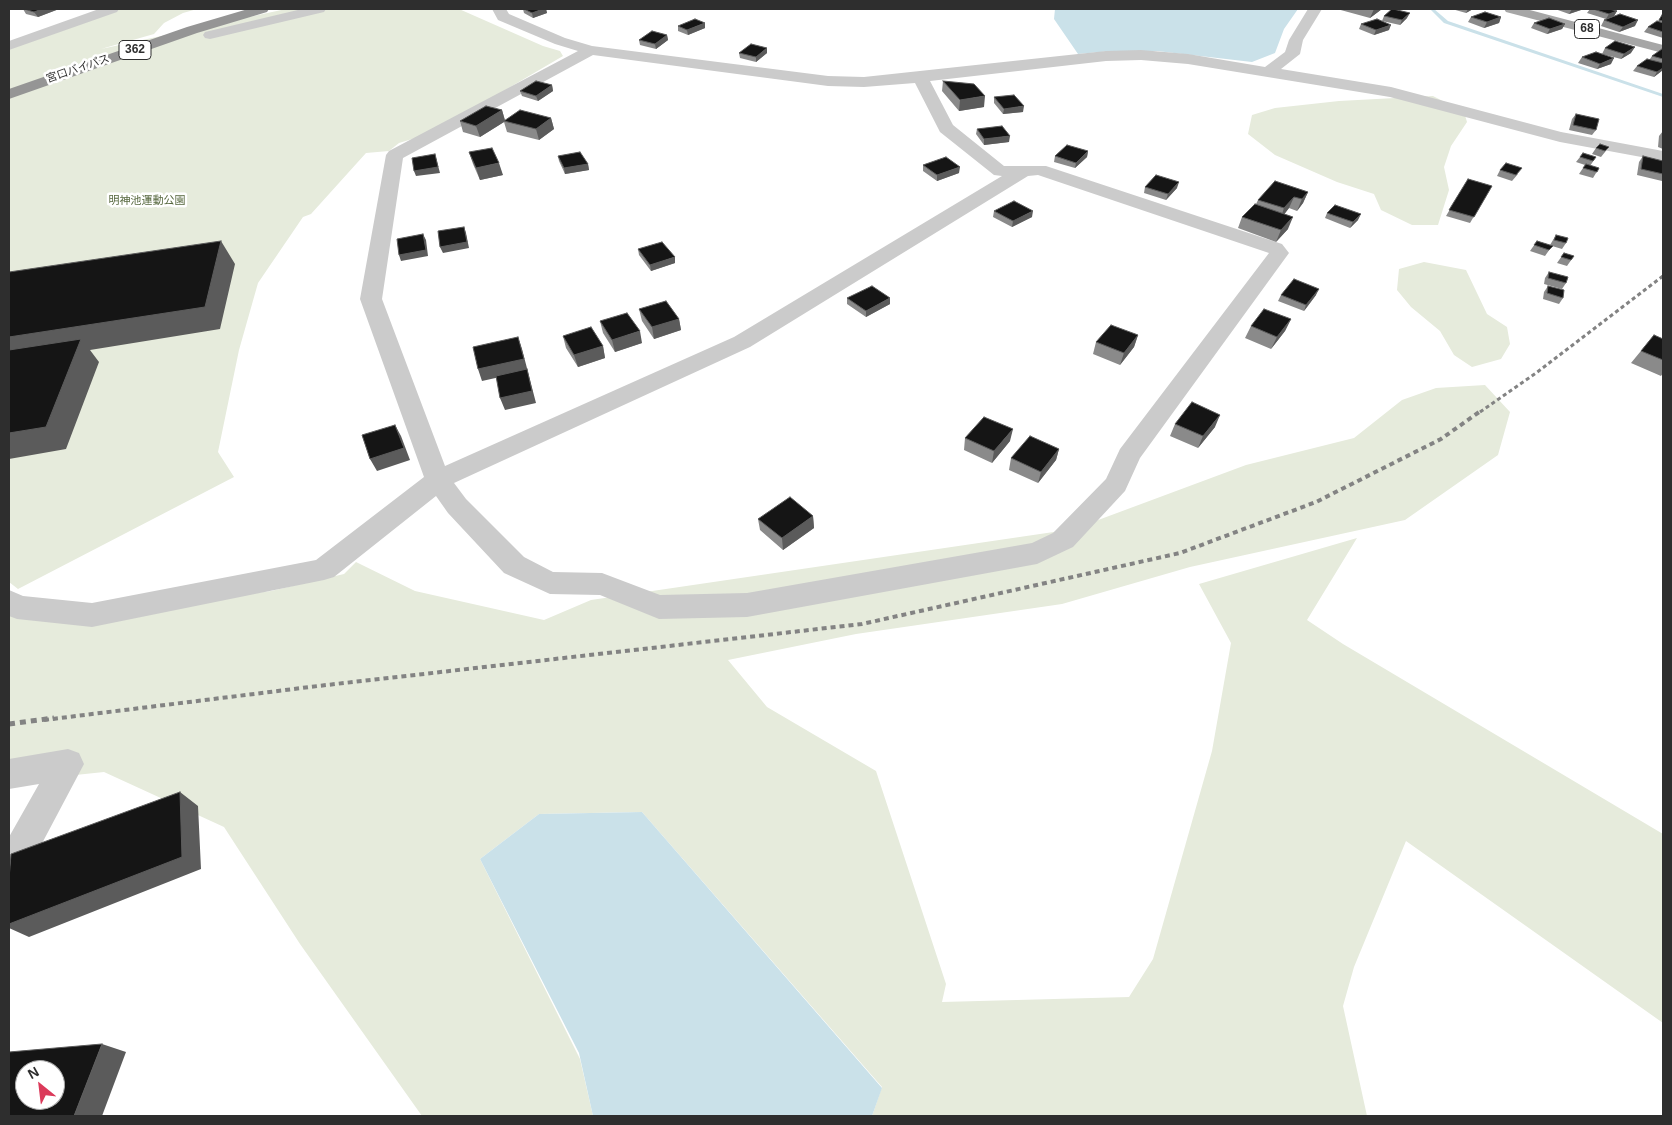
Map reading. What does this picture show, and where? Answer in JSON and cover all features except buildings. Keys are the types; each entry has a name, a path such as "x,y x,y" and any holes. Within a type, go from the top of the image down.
{"highway":[{"name":"宮口バイパス","path":"9,83 228,9"},
{"name":"宮口バイパス","path":"9,94 192,30 262,9"}],"main road":[{"name":"68","path":"1511,9 1663,49"}],"street":[{"path":"9,46 112,9"},
{"path":"210,35 319,9"},
{"path":"500,9 503,17 560,41 591,50 702,62 828,81 864,82 1060,60 1141,55 1188,59 1391,92 1560,137 1663,156"},
{"path":"1268,72 1292,54 1296,40 1315,9"},
{"path":"591,50 395,155 371,299 438,480 457,506 514,565 550,583 602,584 658,607 747,605 1037,553 1063,540 1116,484 1129,455 1279,253 1274,248 1040,170 1000,171 946,128 920,77"},
{"path":"9,601 18,608 92,615 257,584 324,569 438,480 742,342 1025,170"},
{"path":"9,774 68,764 9,871"}],"green space":[{"name":"明神池運動公園","path":"119,9 197,9 183,13 164,23 154,34 101,49 286,9 459,9 543,46 560,51 563,56 432,133 399,143 389,151 366,153 311,214 303,217 258,283 239,350 218,452 234,477 18,589 9,582 9,48"},
{"path":"1433,96 1464,112 1467,122 1451,146 1444,167 1449,190 1438,225 1412,225 1381,210 1374,194 1337,182 1275,155 1248,134 1252,115 1275,108 1339,101"},
{"path":"1424,262 1466,270 1487,314 1507,327 1510,344 1501,359 1472,367 1454,355 1440,331 1411,307 1397,290 1399,269"},
{"path":"1485,385 1510,412 1498,455 1405,520 1190,567 1062,604 856,634 728,660 767,707 876,771 946,984 942,1002 1129,997 1153,959 1212,751 1231,643 1199,584 1357,538 1307,620 1343,644 1663,834 1663,1023 1406,841 1354,967 1343,1006 1367,1116 872,1116 882,1087 642,812 539,814 480,859 580,1059 593,1116 422,1116 300,944 224,827 104,772 9,782 9,609 92,615 271,591 344,574 356,562 415,591 544,620 591,600 1074,529 1246,465 1354,438 1402,400 1436,388"}],"water":[{"path":"1055,9 1298,9 1284,29 1275,53 1252,62 1157,51 1111,51 1078,54 1054,19"},
{"path":"642,812 882,1088 872,1116 593,1116 579,1053 480,859 539,814"}],"waterway":[{"path":"1432,9 1446,22 1663,96"}],"railway":[{"path":"1480,412 1536,373 1663,276"},
{"path":"44,720 318,686 862,624 1180,553 1316,502 1441,439 1482,410"},
{"path":"9,724 54,718"}]}
